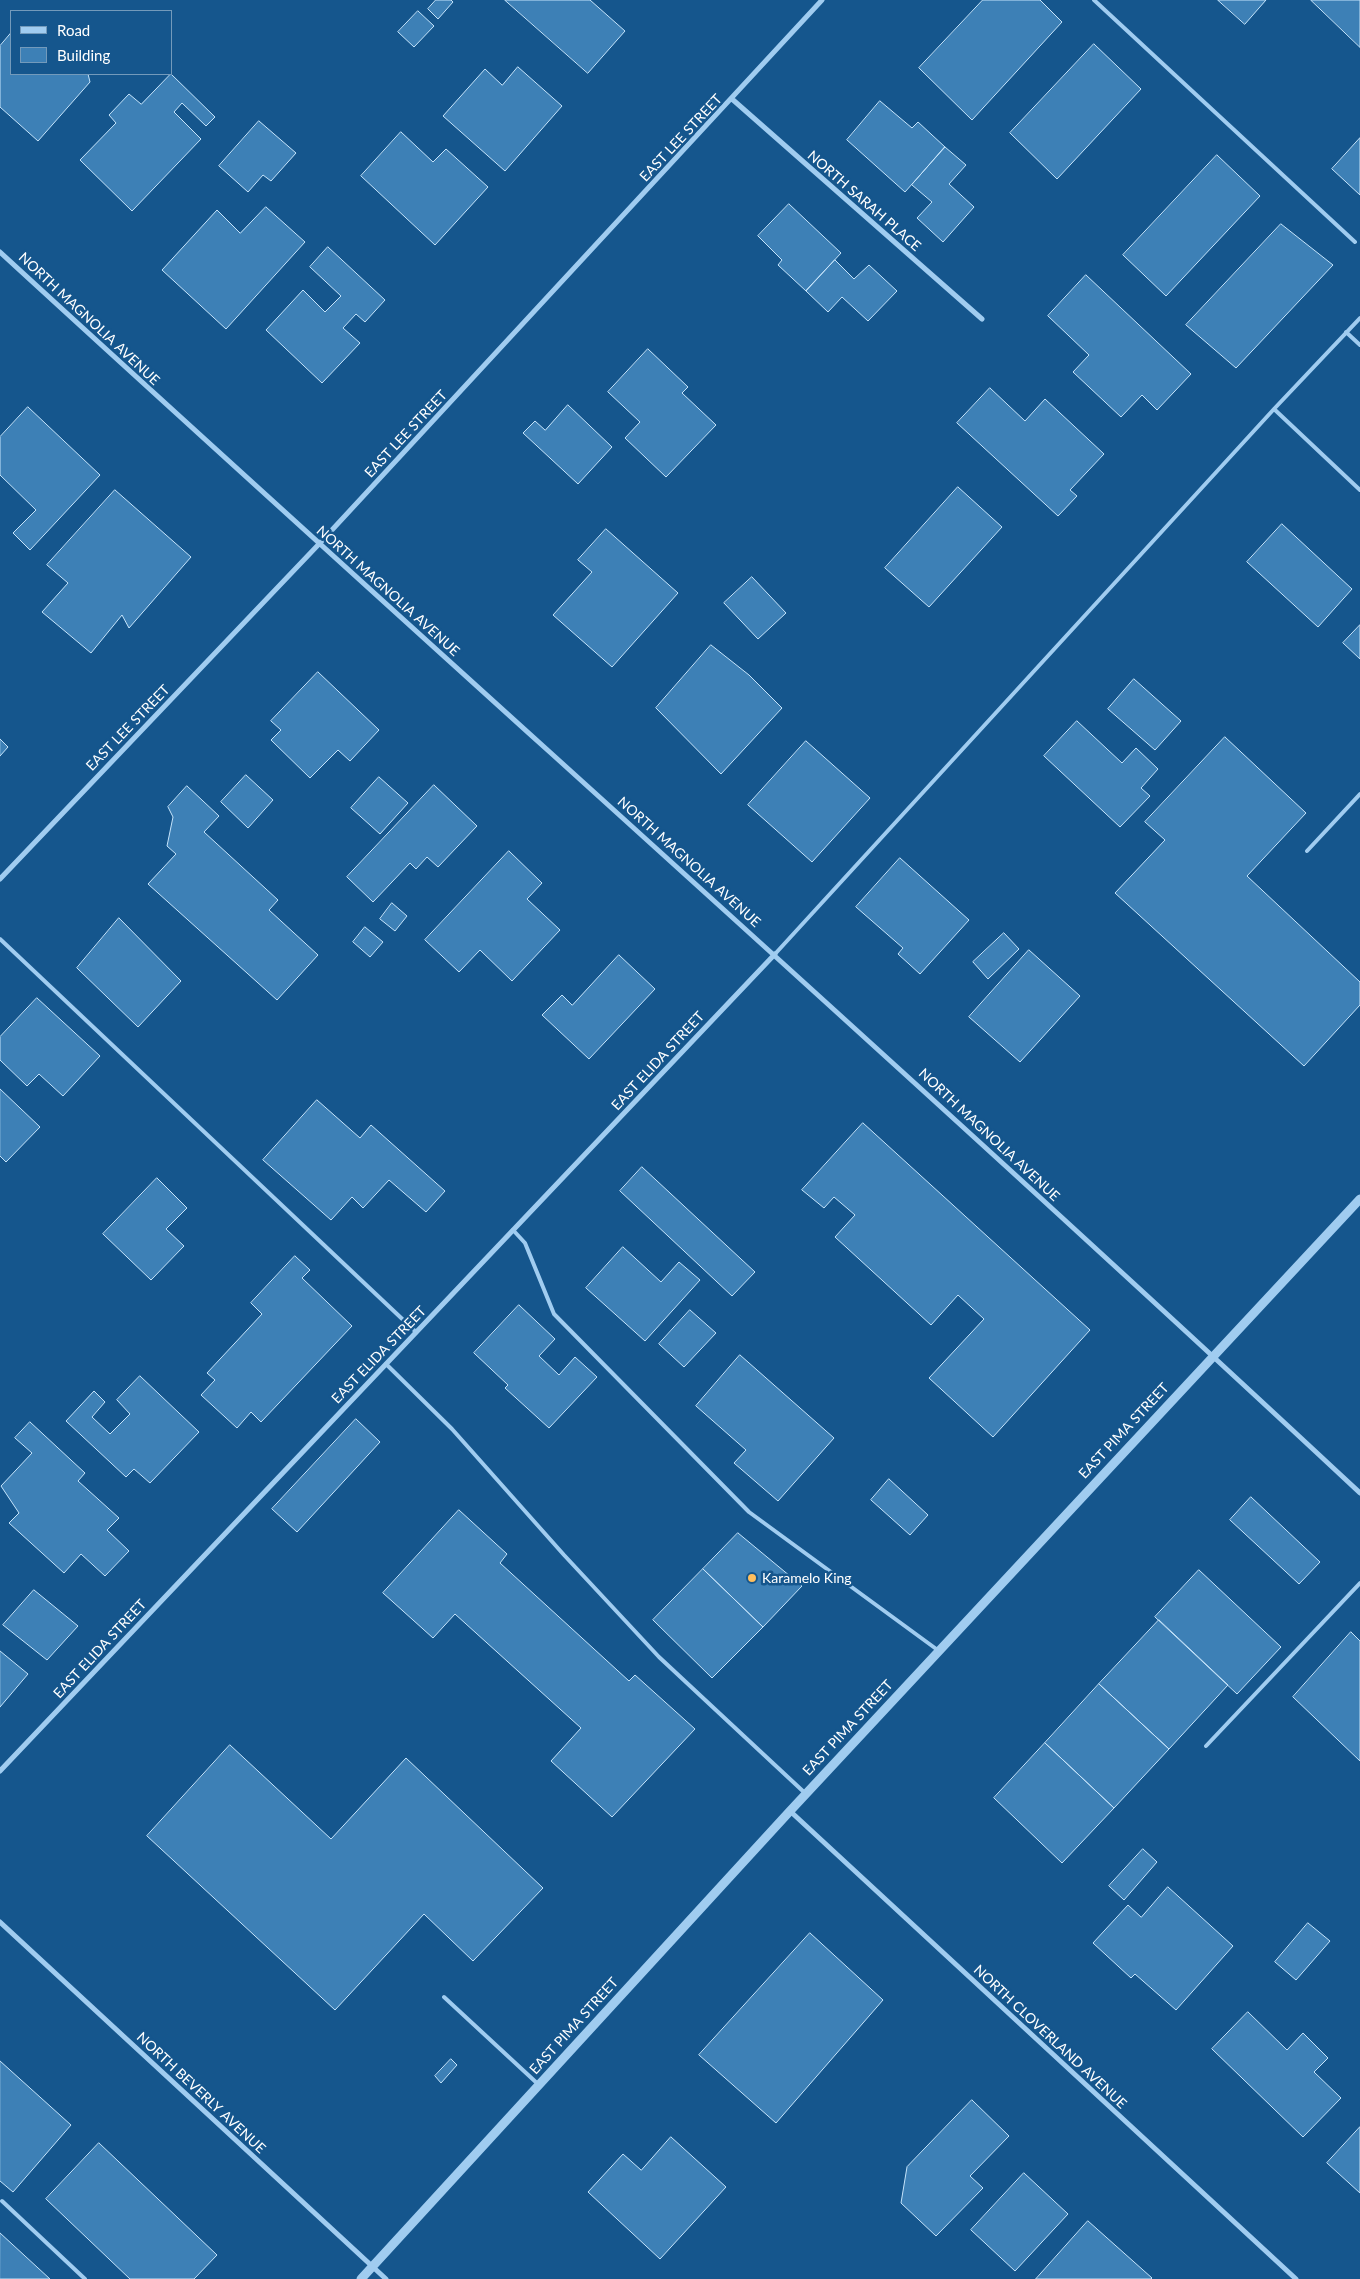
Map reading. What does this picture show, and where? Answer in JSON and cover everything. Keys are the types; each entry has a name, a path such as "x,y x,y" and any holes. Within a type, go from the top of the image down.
{"street":[{"name":"EAST LEE STREET","path":"0,878 319,544 822,0"},
{"name":"NORTH SARAH PLACE","path":"732,99 982,319"},
{"name":"NORTH MAGNOLIA AVENUE","path":"0,252 319,544 774,954 1214,1356 1360,1493"},
{"name":"EAST ELIDA STREET","path":"0,1771 774,954"},
{"name":"EAST PIMA STREET","path":"361,2279 790,1811 1360,1199"},
{"name":"NORTH CLOVERLAND AVENUE","path":"790,1811 1296,2279"},
{"name":"NORTH BEVERLY AVENUE","path":"0,1922 386,2279"}],"lane":[{"path":"1094,0 1356,242"},
{"path":"774,954 1274,408 1360,318"},
{"path":"1346,332 1360,346"},
{"path":"1274,408 1360,490"},
{"path":"1307,851 1360,794"},
{"path":"0,939 416,1332"},
{"path":"513,1230 526,1243 554,1314 749,1512 939,1651"},
{"path":"386,1364 452,1429 558,1548 659,1657 806,1794"},
{"path":"1206,1746 1360,1583"},
{"path":"444,1997 539,2085"},
{"path":"2,2201 84,2279"}],"building":[{"path":"436,0 451,0 453,2 438,19 428,9"},
{"path":"505,0 590,0 625,31 588,73"},
{"path":"983,0 1040,0 1062,22 972,120 919,68"},
{"path":"1218,0 1266,0 1245,24"},
{"path":"1311,0 1360,0 1360,47"},
{"path":"418,11 434,26 414,47 398,32"},
{"path":"10,34 10,75 88,75 90,82 38,141 0,107 0,46"},
{"path":"1094,44 1141,89 1057,179 1010,133"},
{"path":"518,67 562,106 505,171 443,116 485,69 502,85"},
{"path":"172,75 215,117 206,126 182,103 174,112 201,139 132,211 80,160 116,123 109,115 129,94 141,104"},
{"path":"880,101 912,128 918,122 945,147 905,192 847,140"},
{"path":"259,121 296,153 271,181 263,175 248,192 219,166"},
{"path":"401,132 433,162 446,149 488,187 435,245 361,176"},
{"path":"1360,138 1360,195 1332,169"},
{"path":"945,147 966,165 949,184 974,207 943,242 917,218 932,202 912,185"},
{"path":"1217,155 1260,196 1166,296 1123,255"},
{"path":"789,204 841,253 806,291 778,265 782,260 758,236"},
{"path":"266,207 305,242 226,329 162,270 217,210 240,233"},
{"path":"1281,224 1333,265 1236,368 1186,325"},
{"path":"328,247 385,300 365,322 356,314 343,328 360,343 322,383 266,330 303,290 325,312 341,296 310,267"},
{"path":"835,260 854,279 869,265 897,291 868,321 842,297 828,312 806,291"},
{"path":"1086,275 1191,374 1157,410 1142,395 1121,417 1073,372 1089,355 1048,316"},
{"path":"648,349 688,387 682,393 716,425 666,477 625,438 640,422 608,392"},
{"path":"990,388 1025,421 1045,399 1104,454 1070,490 1077,496 1058,516 957,423"},
{"path":"568,405 612,447 578,484 523,433 535,421 545,430"},
{"path":"28,407 100,475 30,550 13,533 36,510 0,475 0,437"},
{"path":"958,487 1002,527 929,607 885,568"},
{"path":"115,490 191,557 129,628 122,615 91,653 42,612 68,583 47,565"},
{"path":"1282,524 1352,589 1318,627 1247,562"},
{"path":"606,529 678,593 612,667 553,615 592,572 578,560"},
{"path":"752,577 786,613 758,639 724,603"},
{"path":"1360,625 1360,659 1343,643"},
{"path":"711,645 749,675 782,708 721,774 656,708"},
{"path":"318,672 379,730 350,761 338,750 310,778 271,740 281,730 271,721"},
{"path":"1134,679 1181,721 1155,750 1108,709"},
{"path":"1077,721 1122,763 1136,748 1158,769 1141,788 1150,796 1120,827 1044,756"},
{"path":"1225,737 1306,813 1247,876 1360,982 1360,1005 1304,1066 1115,893 1165,840 1145,822"},
{"path":"0,739 8,747 0,756"},
{"path":"806,741 870,798 812,862 748,805"},
{"path":"246,775 273,800 248,828 221,802"},
{"path":"379,777 408,803 380,834 351,808"},
{"path":"434,785 477,826 438,867 427,857 416,869 410,863 373,902 347,877"},
{"path":"187,786 219,816 204,832 278,900 269,910 318,955 277,1000 148,884 176,854 167,846 173,817 168,807"},
{"path":"509,851 542,883 527,899 560,930 512,981 480,950 459,972 425,940"},
{"path":"900,858 969,920 920,974 898,954 903,948 856,907"},
{"path":"392,903 407,916 395,931 380,919"},
{"path":"119,918 181,981 138,1027 77,968"},
{"path":"365,927 383,942 370,957 353,942"},
{"path":"1004,933 1019,949 988,979 973,962"},
{"path":"1029,950 1080,996 1020,1062 969,1017"},
{"path":"619,955 655,989 589,1059 542,1015 562,995 572,1005"},
{"path":"37,998 100,1056 63,1096 39,1074 27,1086 0,1060 0,1037"},
{"path":"0,1089 40,1127 6,1162 0,1156"},
{"path":"317,1100 360,1138 371,1125 445,1191 426,1212 389,1180 363,1208 352,1197 331,1220 263,1160"},
{"path":"863,1123 1090,1330 993,1437 929,1378 984,1319 958,1295 931,1325 835,1237 855,1215 834,1197 824,1208 802,1190"},
{"path":"642,1167 755,1272 732,1296 620,1191"},
{"path":"157,1178 187,1208 166,1229 184,1246 151,1280 103,1234"},
{"path":"623,1247 661,1282 679,1262 700,1280 645,1341 586,1288"},
{"path":"295,1256 310,1270 302,1278 352,1326 261,1422 251,1412 237,1428 201,1395 215,1380 207,1373 262,1314 251,1303"},
{"path":"519,1305 555,1339 539,1356 559,1375 575,1357 597,1377 549,1428 505,1388 508,1385 474,1353"},
{"path":"690,1310 716,1333 684,1367 659,1344"},
{"path":"740,1355 834,1438 778,1501 734,1463 746,1450 696,1406"},
{"path":"140,1376 199,1432 150,1483 134,1469 126,1477 66,1421 94,1391 105,1402 92,1417 110,1434 130,1414 117,1400"},
{"path":"356,1419 380,1442 297,1532 272,1509"},
{"path":"30,1422 85,1473 78,1481 119,1518 107,1530 129,1551 105,1576 81,1554 64,1573 9,1523 19,1513 1,1486 32,1453 15,1438"},
{"path":"889,1479 928,1515 910,1535 871,1500"},
{"path":"1251,1497 1320,1562 1299,1584 1230,1520"},
{"path":"459,1510 507,1554 500,1563 629,1681 635,1675 695,1729 612,1817 551,1761 581,1728 455,1614 433,1638 383,1593"},
{"name":"Karamelo King","path":"738,1533 802,1586 763,1627 703,1569"},
{"path":"703,1569 763,1627 712,1678 653,1620"},
{"path":"1199,1570 1281,1647 1237,1694 1155,1617"},
{"path":"34,1590 78,1626 47,1660 3,1625"},
{"path":"1159,1620 1228,1685 1169,1749 1099,1684"},
{"path":"1351,1632 1360,1641 1360,1761 1293,1697"},
{"path":"0,1651 28,1674 0,1707"},
{"path":"1099,1684 1169,1749 1114,1808 1045,1743"},
{"path":"1045,1743 1114,1808 1062,1863 994,1798"},
{"path":"230,1745 331,1839 406,1758 543,1888 473,1961 424,1914 335,2010 147,1836"},
{"path":"1143,1849 1157,1862 1124,1900 1109,1886"},
{"path":"1168,1887 1233,1946 1176,2010 1135,1974 1131,1978 1093,1943 1128,1905 1141,1917"},
{"path":"1308,1923 1330,1941 1296,1980 1275,1962"},
{"path":"810,1933 883,2000 776,2123 699,2055"},
{"path":"1248,2012 1287,2050 1303,2033 1328,2058 1314,2072 1341,2098 1303,2137 1212,2049"},
{"path":"451,2059 457,2065 441,2083 435,2076"},
{"path":"0,2061 71,2125 13,2192 0,2181"},
{"path":"972,2100 1009,2136 970,2176 983,2188 936,2236 901,2203 907,2167"},
{"path":"1360,2127 1360,2193 1327,2163"},
{"path":"671,2137 726,2187 660,2259 588,2192 623,2154 641,2170"},
{"path":"99,2143 217,2255 194,2279 130,2279 46,2199"},
{"path":"1024,2173 1068,2214 1015,2271 971,2230"},
{"path":"1088,2221 1152,2278 1036,2279"},
{"path":"0,2233 50,2279 0,2279"}],"place":[{"name":"Karamelo King","path":"752,1578"}]}
